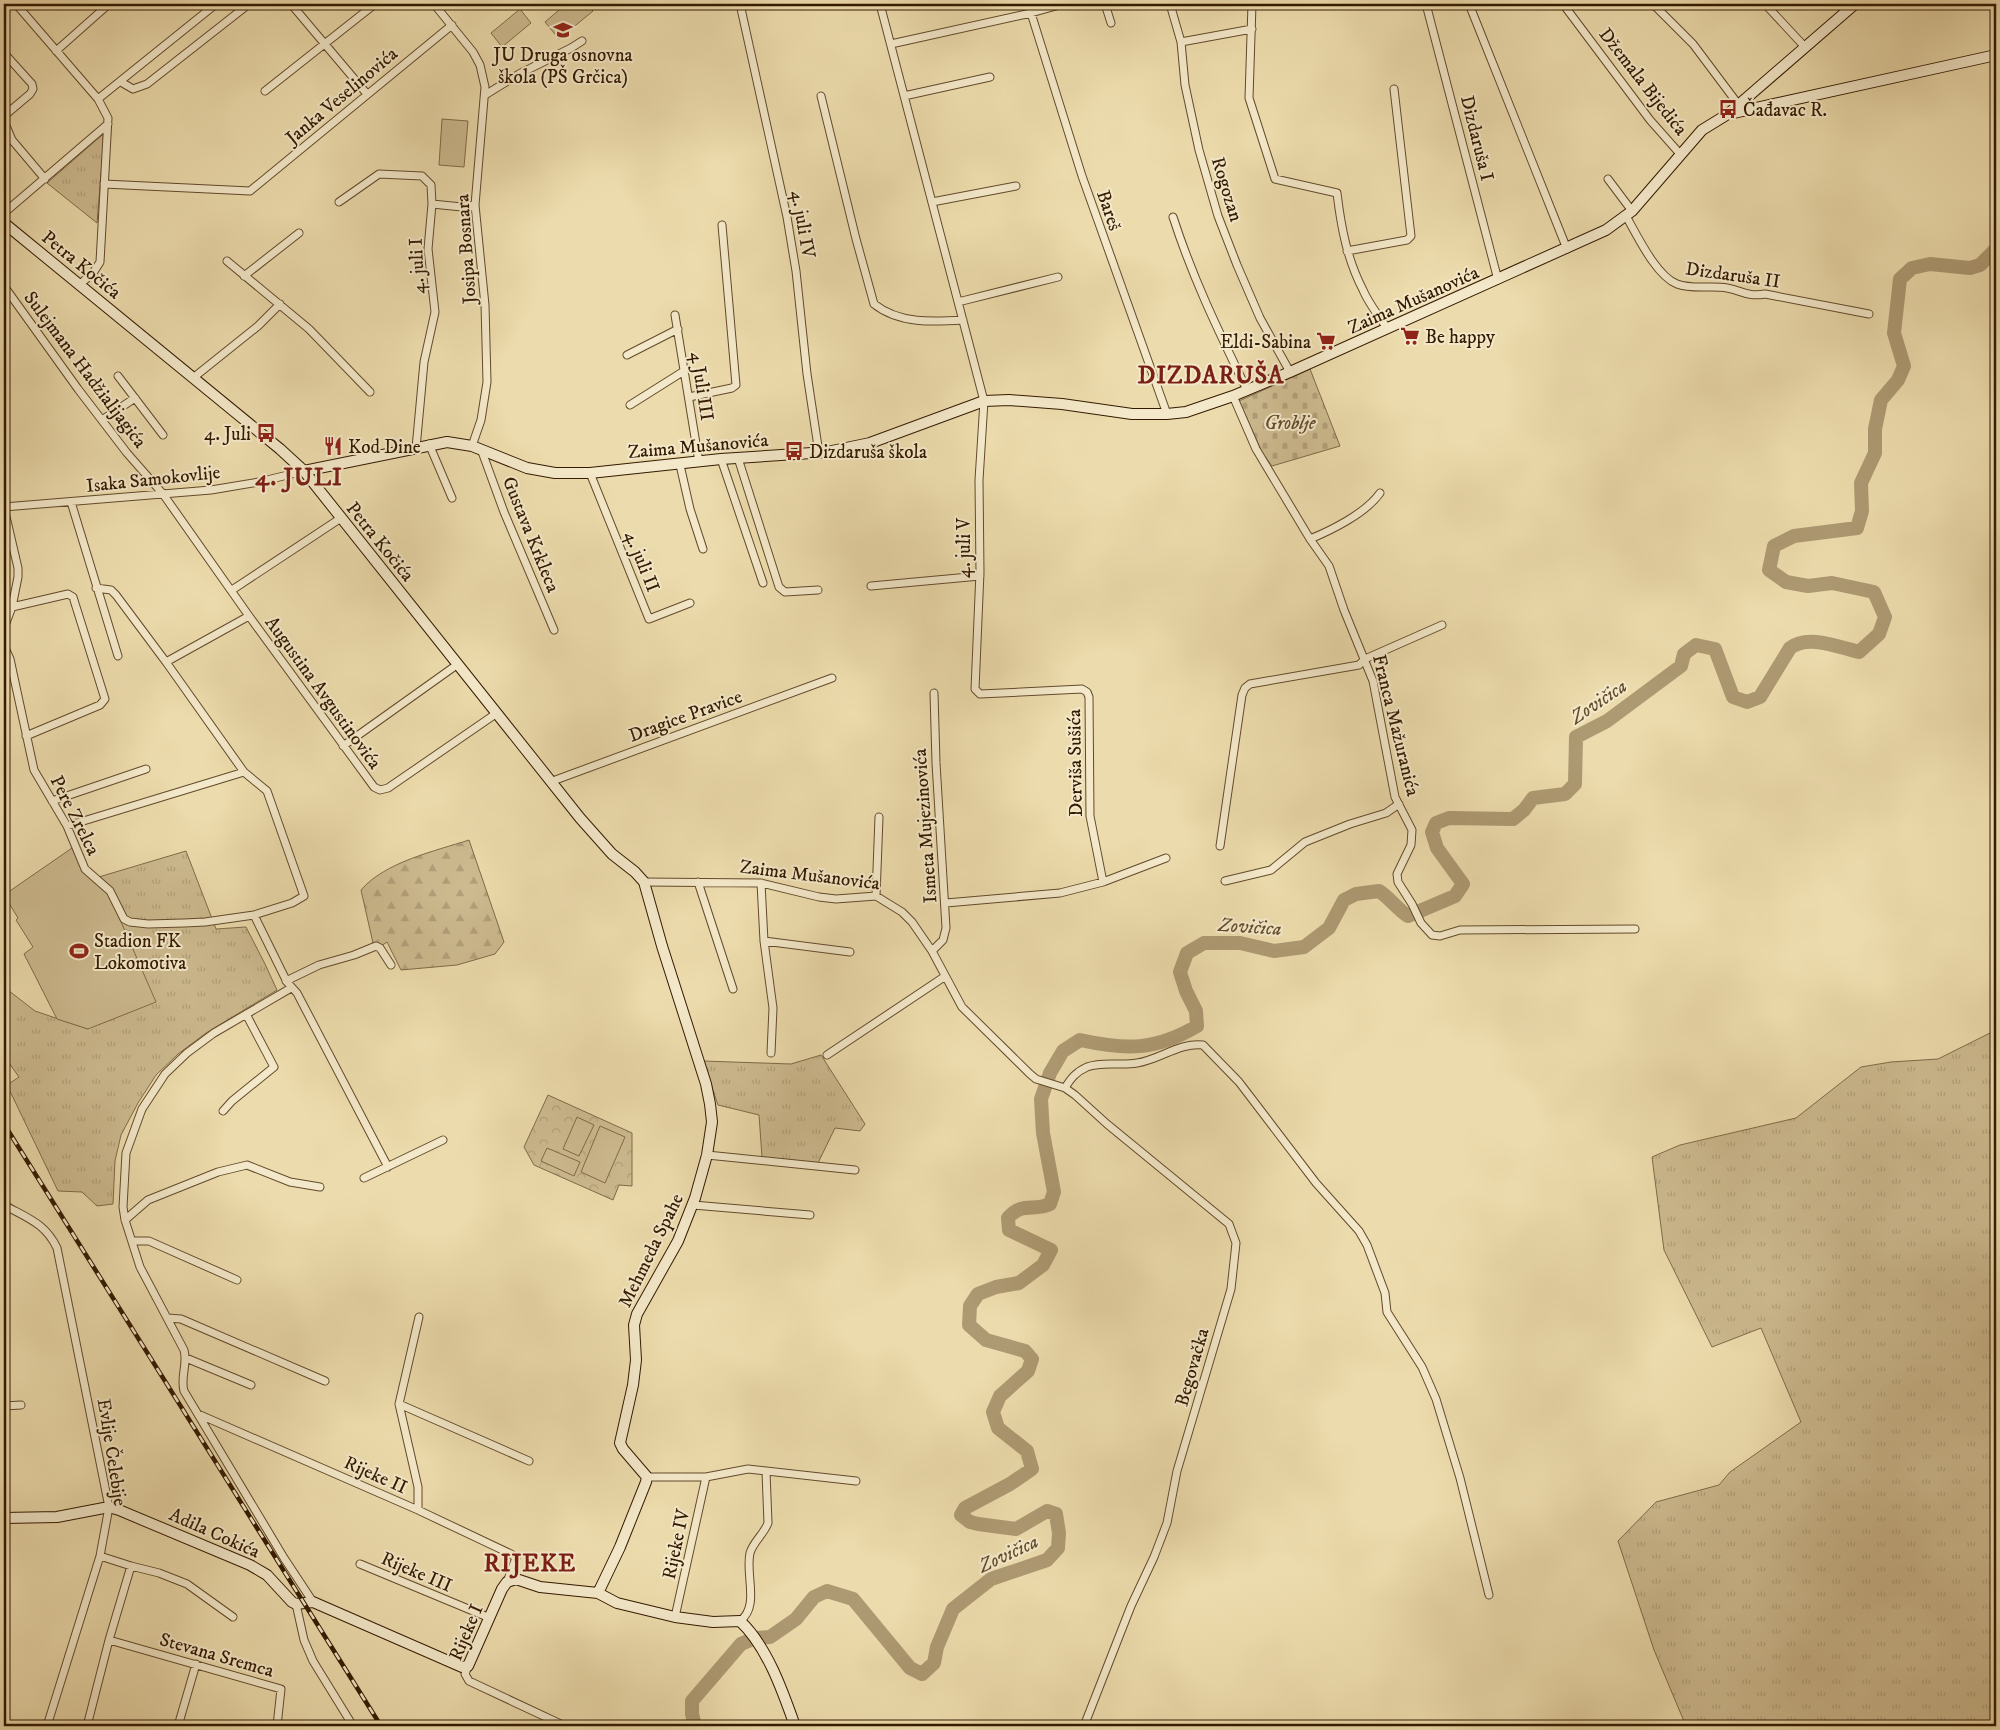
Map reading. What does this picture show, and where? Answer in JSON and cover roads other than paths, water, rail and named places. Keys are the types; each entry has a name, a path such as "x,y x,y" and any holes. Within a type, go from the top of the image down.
{"street":[{"path":"16,4 98,99 105,111 108,124 100,262 93,273 80,285"},
{"path":"56,51 109,4"},
{"path":"98,99 216,4"},
{"path":"121,82 133,89 147,84 249,4"},
{"path":"291,4 368,94"},
{"path":"266,91 375,4"},
{"name":"Josipa Bosnara","path":"434,4 473,52 480,64 486,87 475,205 486,308 487,355 484,403 477,448"},
{"name":"4. juli IV","path":"740,4 787,217 796,271 807,374 819,452"},
{"path":"880,4 984,401"},
{"path":"891,44 1031,13 1063,4"},
{"path":"1104,4 1111,23"},
{"name":"Rogozan","path":"1170,4 1181,42 1185,85 1198,150 1218,216 1236,265 1260,318 1290,372"},
{"path":"1252,4 1249,98 1275,179 1337,193 1340,223 1347,251 1363,291 1388,329"},
{"name":"Dizdaruša I","path":"1426,4 1498,280"},
{"path":"1470,4 1567,249"},
{"name":"Džemala Bijedića","path":"1563,4 1650,120 1681,155"},
{"path":"1653,4 1692,44 1738,104"},
{"path":"1765,4 1804,46"},
{"path":"1728,114 1854,4"},
{"name":"Bareš","path":"1031,13 1082,176 1167,414"},
{"name":"Janka Veselinovića","path":"104,184 250,192 452,25"},
{"path":"1181,42 1252,29"},
{"path":"485,95 519,74 572,48 582,40"},
{"path":"4,53 32,84 33,88 30,94 4,116"},
{"path":"1728,114 1996,55"},
{"path":"904,96 990,77"},
{"path":"1347,251 1407,240 1411,236 1394,89"},
{"path":"821,96 874,304 902,317 916,320 930,322 963,320"},
{"name":"Zaima Mušanovića","path":"304,471 429,444 447,442 477,448 527,468 555,473 590,473 680,465 722,459 819,452 865,444 984,401 1062,404 1132,414 1186,412 1233,396 1290,372 1606,230 1629,214 1702,130 1728,114"},
{"path":"4,121 12,140 45,179"},
{"path":"4,213 108,124"},
{"name":"4. juli I","path":"339,202 379,174 412,174 424,176 429,182 432,204 428,249 435,312 424,362 416,448"},
{"name":"Dizdaruša II","path":"1608,179 1656,265 1666,278 1677,284 1698,288 1726,288 1753,296 1765,294 1868,314"},
{"path":"932,202 1016,186"},
{"path":"432,204 462,207 475,205"},
{"path":"1172,218 1188,264 1207,308 1247,390"},
{"name":"Petra Kočića","path":"4,223 304,471 594,836 644,882"},
{"path":"689,397 732,388 736,385 722,225"},
{"path":"244,276 299,234"},
{"path":"228,261 309,329 370,392"},
{"path":"958,302 1058,277"},
{"name":"Sulejmana Hadžialijagića","path":"4,286 127,453 163,494"},
{"path":"193,378 258,326 280,304"},
{"name":"4 Juli III","path":"675,315 699,462"},
{"path":"627,355 678,329"},
{"path":"630,405 684,371"},
{"path":"118,376 163,435"},
{"name":"Franca Mažuranića","path":"1233,396 1256,449 1310,539 1329,566 1344,610 1373,681 1395,797 1412,830 1412,845 1397,874 1398,882 1421,923 1432,935 1440,936 1460,930 1635,929"},
{"path":"102,420 135,398"},
{"name":"4. juli V","path":"980,694 975,689 980,576 979,480 984,401"},
{"path":"429,444 452,498"},
{"name":"Gustava Krkleca","path":"477,448 554,630"},
{"path":"738,458 779,587 785,592 818,590"},
{"path":"722,459 764,583"},
{"path":"680,465 690,509 704,549"},
{"name":"Isaka Samokovlije","path":"4,507 163,494 249,484 304,471"},
{"name":"4. juli II","path":"590,473 648,619 690,603"},
{"name":"Augustina Avgustinovića","path":"163,494 249,616 374,787 382,790 498,713"},
{"path":"1310,539 1332,530 1374,501 1380,494"},
{"path":"71,502 118,656"},
{"path":"4,507 18,568 12,607 4,628"},
{"path":"232,590 341,518"},
{"path":"871,586 980,576"},
{"path":"96,588 111,590 116,595 244,772 267,791 304,896 292,903 254,915 286,981 297,993 388,1167"},
{"path":"12,607 68,594 73,597 105,698 100,705 26,736"},
{"path":"166,662 249,616"},
{"path":"1220,846 1242,695 1245,688 1250,684 1359,666 1364,659 1442,625"},
{"name":"Pere Zrelca","path":"4,646 10,659 34,770 67,826 86,869 110,891 120,913 127,921 148,924 205,922 254,915"},
{"path":"343,746 458,664"},
{"name":"Dragice Pravice","path":"550,782 832,678"},
{"name":"Derviša Sušića","path":"980,694 1082,689 1087,692 1089,697 1090,816 1103,882"},
{"name":"Ismeta Mujezinovića","path":"932,951 946,935 946,903 936,763 934,692"},
{"path":"52,801 146,769"},
{"path":"67,826 244,772"},
{"path":"1225,881 1271,870 1305,842 1386,812 1399,804"},
{"path":"876,896 879,817"},
{"path":"946,903 1060,893 1103,882 1166,858"},
{"name":"Zaima Mušanovića","path":"644,882 761,883 819,897 876,896 902,912 912,922 932,951 952,993 968,1014 1036,1079"},
{"name":"Mehmeda Spahe","path":"644,882 662,946 706,1084 712,1122 701,1182 693,1205 678,1241 644,1300 634,1325 636,1360 634,1385 620,1443 647,1477"},
{"path":"698,882 733,989"},
{"path":"761,883 764,941 773,1008 771,1053"},
{"path":"764,941 850,952"},
{"path":"286,981 319,965 376,946 380,948 390,965"},
{"path":"827,1055 944,977"},
{"path":"292,988 214,1033 187,1053 165,1074 143,1107 126,1153 123,1207 125,1220 140,1267 150,1289 168,1318 186,1358 182,1384 284,1558 313,1602"},
{"path":"223,1111 232,1101 274,1067 246,1014"},
{"path":"1065,1088 1073,1075 1098,1064 1138,1063 1197,1044 1203,1045 1239,1082 1316,1184 1359,1231 1367,1245 1385,1293 1386,1312 1422,1367 1436,1399 1460,1478 1489,1595"},
{"name":"Begovačka","path":"1036,1079 1065,1088 1224,1218 1233,1231 1236,1243 1231,1289 1177,1471 1168,1523 1132,1606 1084,1726"},
{"path":"364,1178 442,1140"},
{"path":"707,1155 855,1170"},
{"path":"125,1220 148,1200 218,1172 247,1165 290,1182 320,1187"},
{"name":"Evlije Čelebije","path":"4,1205 42,1225 52,1237 57,1248 109,1507 100,1556 46,1726"},
{"path":"693,1205 810,1216"},
{"path":"132,1241 149,1241 237,1280"},
{"path":"418,1510 418,1487 399,1404 419,1317"},
{"path":"168,1318 180,1319 325,1381"},
{"path":"186,1358 251,1385"},
{"path":"399,1404 528,1461"},
{"path":"4,1406 21,1405"},
{"name":"Rijeke II","path":"198,1414 418,1510 514,1556 515,1560 507,1582"},
{"path":"598,1593 634,1513 647,1477 706,1477 748,1470 856,1481"},
{"path":"742,1623 750,1608 748,1565 751,1552 768,1523 766,1472"},
{"name":"Rijeke IV","path":"675,1617 706,1477"},
{"path":"4,1518 57,1517 109,1507"},
{"name":"Adila Cokića","path":"109,1507 250,1565 267,1575 289,1600 296,1604"},
{"path":"100,1556 159,1573 187,1584 233,1617"},
{"name":"Rijeke III","path":"360,1564 490,1618"},
{"path":"88,1726 109,1640 131,1566"},
{"path":"507,1582 516,1579 540,1587 598,1593 617,1603 675,1617 702,1621 742,1623"},
{"name":"Rijeke I","path":"507,1582 468,1666 466,1674 469,1682 565,1726"},
{"path":"353,1726 313,1661 304,1640 296,1604 313,1602 462,1667 468,1666"},
{"path":"742,1623 769,1662 783,1690 795,1726"},
{"name":"Stevana Sremca","path":"109,1640 281,1689 277,1726"},
{"path":"178,1726 196,1664"}],"waterway":[{"name":"Zovičica","path":"695,1726 692,1714 692,1701 741,1644 755,1638 770,1637 796,1619 814,1597 827,1591 853,1599 910,1668 922,1674 934,1663 937,1647 953,1609 991,1579 1047,1560 1058,1548 1059,1533 1056,1514 1047,1511 1016,1529 970,1522 961,1515 965,1508 1010,1484 1032,1469 1027,1451 998,1428 993,1412 1000,1396 1028,1371 1032,1359 1025,1351 986,1340 969,1325 970,1306 978,1294 996,1287 1019,1283 1043,1265 1051,1250 1009,1230 1008,1218 1023,1208 1050,1204 1054,1192 1043,1133 1041,1099 1050,1073 1063,1051 1080,1040 1126,1047 1154,1044 1182,1034 1197,1026 1196,1011 1186,991 1180,972 1187,953 1204,943 1240,943 1274,951 1304,947 1329,928 1344,900 1356,894 1379,891 1408,916 1455,896 1463,884 1437,848 1432,832 1436,823 1449,818 1513,819 1524,810 1533,798 1565,794 1575,784 1576,737 1607,721 1681,666 1684,654 1696,645 1715,649 1733,697 1747,702 1760,697 1790,648 1797,644 1805,642 1823,643 1859,652 1879,634 1885,617 1874,592 1832,583 1808,586 1786,582 1769,570 1774,546 1794,536 1857,528 1862,511 1861,483 1875,453 1875,429 1881,400 1898,380 1904,366 1894,333 1900,279 1912,268 1930,264 1970,268 1980,265 1996,249"}],"railway":[{"path":"4,1124 381,1726"}],"place":[{"name":"JU Druga osnovna škola (PŠ Grčica)","path":"563,30"},
{"name":"Čađavac R.","path":"1728,109"},
{"name":"Be happy","path":"1410,336"},
{"name":"Eldi-Sabina","path":"1326,341"},
{"name":"4. Juli","path":"266,433"},
{"name":"Kod Dine","path":"333,446"},
{"name":"Dizdaruša škola","path":"794,451"},
{"name":"Stadion FK Lokomotiva","path":"79,951"}],"district":[{"name":"DIZDARUŠA","path":"1211,375"},
{"name":"4. JULI","path":"299,477"},
{"name":"RIJEKE","path":"530,1563"}],"park label":[{"name":"Groblje","path":"1290,422"}]}
